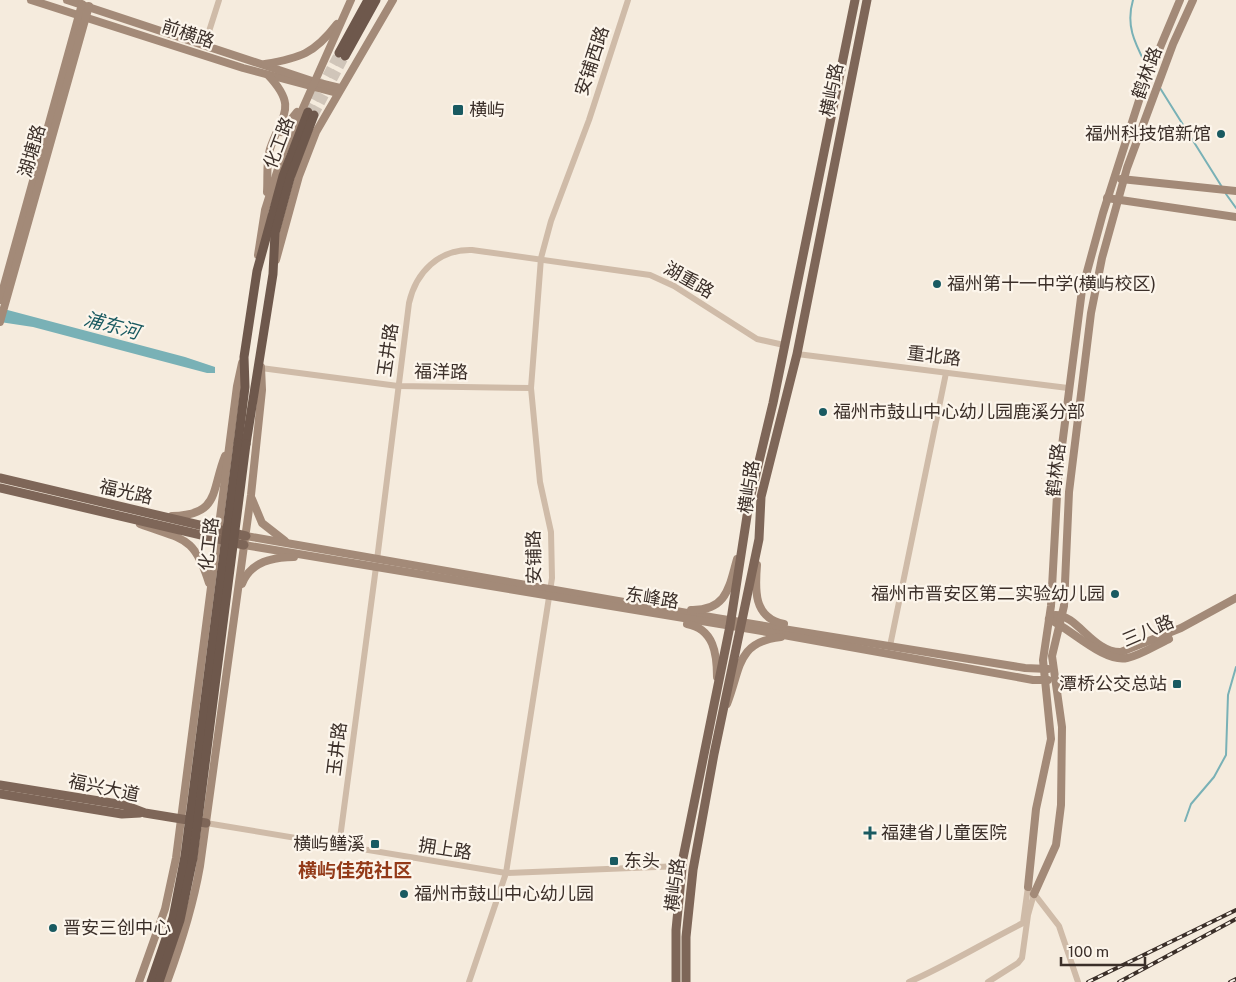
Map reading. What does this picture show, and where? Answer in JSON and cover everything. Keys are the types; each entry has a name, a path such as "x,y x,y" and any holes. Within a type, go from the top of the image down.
{"highway":[{"path":"368,0 342,55 376,0"},
{"name":"化工路","path":"151,982 173,918 185,856 245,388 244,357 257,271 283,176 309,111"},
{"name":"化工路","path":"159,982 180,920 193,858 238,444 261,364 273,274 275,233 309,111"}],"main road":[{"name":"前横路","path":"31,0 268,75 339,90"},
{"name":"前横路","path":"67,0 205,44 314,84"},
{"path":"265,210 283,153 309,111 314,84 351,0"},
{"name":"化工路","path":"273,274 299,176 316,132 339,90 394,0"},
{"name":"横屿路","path":"676,982 676,930 681,866 730,623 744,537 855,0"},
{"name":"横屿路","path":"686,982 686,937 692,879 759,539 760,502 763,482 785,406 867,0"},
{"name":"鹤林路","path":"1028,888 1036,809 1051,744 1051,724 1043,670 1049,619 1056,493 1082,290 1107,198 1143,88 1180,0"},
{"name":"鹤林路","path":"1034,894 1056,845 1061,805 1062,727 1052,668 1052,656 1063,616 1068,492 1084,358 1094,297 1124,180 1164,68 1193,0"},
{"name":"湖塘路","path":"0,322 2,302 86,5"},
{"path":"262,64 290,59 310,52 326,38 343,17"},
{"path":"257,271 265,210 270,148 276,137 286,104 278,86 268,75"},
{"path":"276,137 309,111"},
{"path":"1114,178 1236,191"},
{"path":"1107,198 1236,216"},
{"path":"168,982 196,893 251,495 262,390 261,364"},
{"path":"162,517 191,515 210,504 238,444"},
{"path":"139,982 165,909 171,885 216,540 238,444"},
{"name":"福光路","path":"0,478 218,529 245,540"},
{"name":"福光路","path":"0,488 216,540 245,540"},
{"path":"251,495 254,507 262,523 289,544"},
{"path":"124,518 188,542 201,558 210,587"},
{"path":"668,610 700,610 713,606 722,600 730,586 744,537"},
{"path":"759,539 755,590 762,610 776,622 809,628 834,637"},
{"name":"东峰路","path":"245,540 312,556 377,563"},
{"name":"东峰路","path":"245,540 289,544 377,563 647,612 834,637 1043,670 1052,668"},
{"path":"235,605 244,578 257,564 282,557 312,556"},
{"name":"东峰路","path":"550,593 668,610 730,623"},
{"name":"三八路","path":"1063,616 1101,646 1111,651 1121,652 1182,628 1236,598"},
{"name":"三八路","path":"1049,619 1061,624 1104,655 1125,658 1196,626 1236,603"},
{"path":"647,612 655,618 695,626 707,635 716,654 717,688"},
{"path":"1049,619 1055,615 1063,616"},
{"name":"东峰路","path":"742,625 790,636 1044,680 1054,679"},
{"path":"723,716 741,661 748,649 762,640 790,636"},
{"name":"福兴大道","path":"0,785 124,805 146,813"},
{"name":"福兴大道","path":"0,794 122,814 146,813"},
{"path":"146,813 206,823"}],"street":[{"path":"205,44 219,0"},
{"name":"安铺西路","path":"585,131 628,0"},
{"name":"安铺路","path":"470,982 506,873 550,593 552,539 540,482 531,388 541,258 551,221 585,131"},
{"name":"玉井路","path":"339,846 412,290 420,275 434,262 448,253 467,249 541,258"},
{"name":"湖重路","path":"541,258 654,276 674,286 757,339 784,345"},
{"name":"重北路","path":"796,354 1068,388"},
{"name":"福洋路","path":"261,364 398,386 531,388"},
{"path":"890,646 946,373"},
{"name":"拥上路","path":"206,823 506,873 681,866"},
{"path":"1028,888 1045,905 1059,926 1078,982"},
{"path":"909,982 947,965 963,954 1024,923 1028,888"},
{"path":"988,982 1018,963 1022,958 1028,915 1034,894"}],"water":[{"path":"0,308 185,357 215,367 215,373 207,373 33,327 0,322"}],"waterway":[{"path":"1133,0 1130,19 1131,27 1136,44 1148,69"},
{"path":"1160,88 1222,187"},
{"path":"1226,194 1236,208"},
{"path":"1185,821 1191,804 1214,777 1226,755 1228,695 1236,667"}],"tunnel":[{"path":"308,112 339,53"},
{"path":"314,115 345,56"}],"railway":[{"path":"1088,982 1236,910"},
{"path":"1119,982 1236,919"},
{"path":"1230,982 1236,979"}],"place":[{"name":"横屿","path":"458,110"},
{"name":"福州科技馆新馆","path":"1221,134"},
{"name":"福州第十一中学(横屿校区)","path":"937,284"},
{"name":"福州市鼓山中心幼儿园鹿溪分部","path":"823,412"},
{"name":"福州市晋安区第二实验幼儿园","path":"1115,594"},
{"name":"潭桥公交总站","path":"1177,684"},
{"name":"福建省儿童医院","path":"870,833"},
{"name":"横屿鳝溪","path":"375,844"},
{"name":"东头","path":"614,861"},
{"name":"福州市鼓山中心幼儿园","path":"404,894"},
{"name":"晋安三创中心","path":"53,928"}],"district":[{"name":"横屿佳苑社区","path":"355,870"}],"water label":[{"name":"浦东河","path":"112,325"}]}
